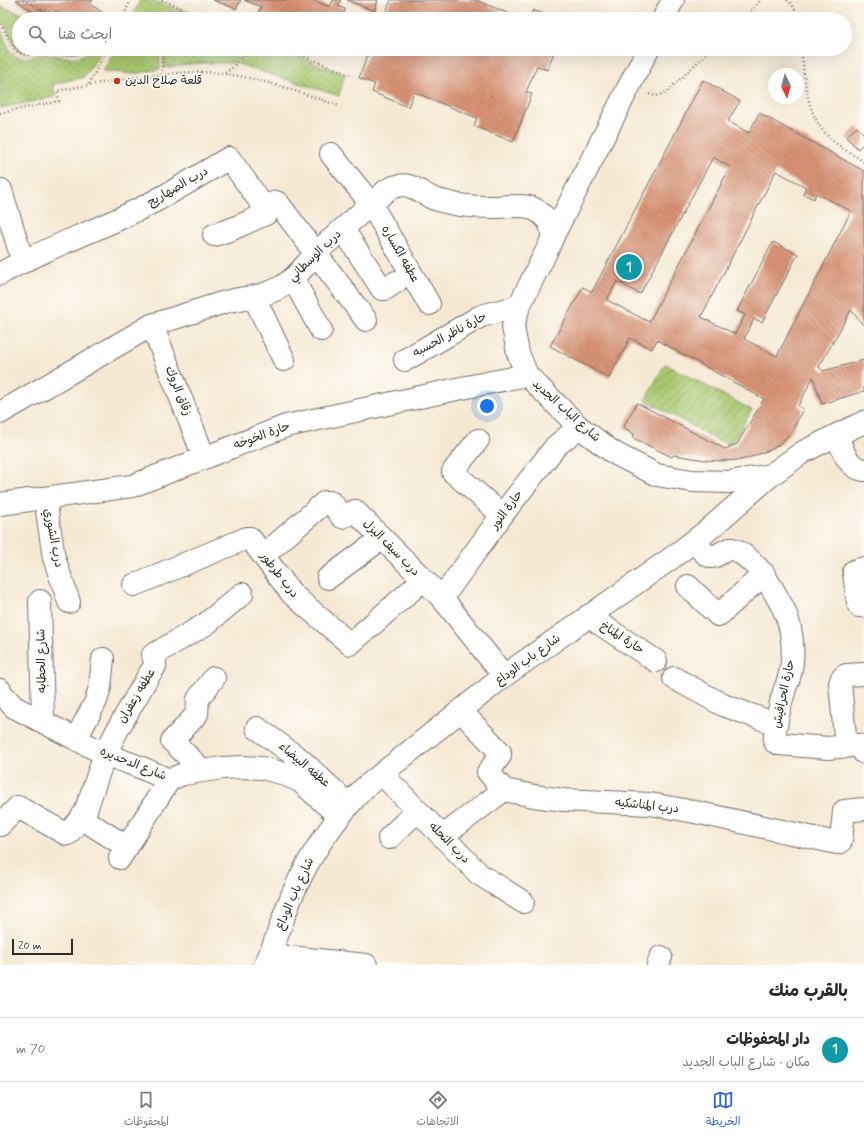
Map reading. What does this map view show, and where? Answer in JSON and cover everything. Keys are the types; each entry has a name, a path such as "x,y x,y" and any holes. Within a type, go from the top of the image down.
{"street":[{"path":"667,12 673,0"},
{"name":"شارع الباب الجديد","path":"645,56 552,236 549,246 519,306 513,327 518,353 527,375 579,426 614,453 657,475 692,481 729,482 771,476"},
{"name":"عطفه الكساره","path":"331,154 371,204 429,304"},
{"name":"درب الصهاريج","path":"0,274 64,243 134,212 229,158 264,207"},
{"name":"درب الوسطاني","path":"0,413 152,325 225,302 268,293 282,287 306,267 316,253 393,186 401,184 408,185 433,198 446,202 474,206 530,207 541,213 550,224 552,236"},
{"path":"1,190 23,262"},
{"path":"214,235 266,214 264,207 276,202 366,320"},
{"path":"343,229 382,289 385,289 396,282"},
{"path":"293,279 321,330"},
{"path":"254,297 284,360"},
{"name":"حارة ناظر الحسبه","path":"405,360 481,316 519,306"},
{"name":"زقاق الروك","path":"152,325 204,457"},
{"name":"حارة الخوخه","path":"0,504 132,486 286,426 527,375"},
{"name":"شارع باب الوداع","path":"268,960 293,893 303,872 322,840 344,810 364,788 504,676 693,542 771,476 803,452 864,422"},
{"name":"حارة النور","path":"442,598 502,515 556,446 579,426"},
{"path":"837,435 846,456 853,465 864,470"},
{"path":"478,440 453,472 502,515"},
{"name":"درب الشوري","path":"45,498 54,558 69,602"},
{"name":"درب سيف اليزل","path":"264,555 325,502 328,501 332,503 342,517 355,511 381,539 442,598 504,676"},
{"name":"درب طرطور","path":"134,585 250,538 292,594 350,644 423,580"},
{"path":"328,578 381,539"},
{"name":"حارة الحرافيش","path":"693,542 712,558 718,556 725,550 732,548 736,549 764,574 784,611 790,627 792,660 789,677 783,693 776,724 774,739 776,742 779,744 855,750"},
{"path":"864,568 854,571 858,603 859,606 864,606"},
{"path":"688,586 718,615 764,574"},
{"name":"عطفه زعفران","path":"0,825 18,807 67,834 82,818 92,796 106,754 119,727 156,665 152,655 206,624 242,594"},
{"name":"شارع الحطابه","path":"40,601 43,721"},
{"name":"حارة المناخ","path":"588,616 656,660"},
{"path":"76,739 96,702 100,687 103,659"},
{"path":"855,750 840,683 842,678 846,675 864,674"},
{"path":"202,770 172,741 197,714 198,699 214,678"},
{"path":"674,678 724,705 776,724"},
{"name":"شارع الدحديره","path":"0,690 1,693 14,706 106,754 169,780 183,774 202,770 242,767 262,768 281,773 300,781 344,810"},
{"path":"443,836 504,790 488,772 500,756 500,752 460,711"},
{"name":"عطفه البيضاء","path":"257,728 301,760 344,810"},
{"name":"درب النحله","path":"382,774 479,874 523,902"},
{"path":"82,818 124,852 169,780"},
{"name":"درب المناشكيه","path":"504,790 563,800 650,804 695,812 837,843 841,841 844,811 864,810"},
{"path":"389,838 417,811"},
{"path":"268,960 366,965"}],"path":[{"path":"23,0 48,12"},
{"path":"125,12 131,0"},
{"path":"162,0 192,12"},
{"path":"749,12 761,0"},
{"path":"787,0 791,3 796,12"},
{"path":"174,12 176,6"},
{"path":"0,24 12,45"},
{"path":"89,84 103,56"},
{"path":"162,56 162,75"},
{"path":"225,74 236,64 241,56"},
{"path":"303,56 353,76"},
{"path":"630,86 656,96 663,94 668,91 704,56"},
{"path":"802,56 808,101 818,123 825,133 834,141 864,162"},
{"path":"0,113 59,101 57,91 89,84 184,72 208,72 259,80 340,106"}],"green space":[{"path":"140,0 151,0 175,8 174,12 134,12"},
{"path":"0,6 17,12 12,12 12,37 5,26 0,20"},
{"path":"178,9 186,12 177,12"},
{"path":"0,29 12,56 24,58 33,56 98,56 84,77 53,84 55,97 0,108"},
{"path":"111,56 160,57 160,69 133,74 103,71"},
{"path":"164,56 239,56 234,63 199,63 164,68"},
{"path":"242,56 298,56 345,75 339,96 238,64"},
{"path":"665,364 752,410 734,440 729,443 723,443 645,400"}],"building":[{"path":"16,0 93,0 90,4 102,12 44,12 39,9 34,12"},
{"path":"213,0 241,0 236,9"},
{"path":"244,0 313,0 330,7 333,0 341,0 338,6 345,9 344,12 259,12 261,7"},
{"path":"347,0 378,0 374,11"},
{"path":"391,0 476,0 505,12 386,12"},
{"path":"367,56 553,56 547,70 537,66 526,92 532,94 513,142 474,126 477,118 414,92 408,107 372,92 375,84 359,78"},
{"path":"703,80 740,101 728,121 749,133 759,113 864,171 864,326 851,310 819,367 823,371 864,360 864,391 822,404 813,377 798,406 803,409 792,431 781,443 772,449 740,460 705,460 674,455 672,457 633,438 634,434 623,427 637,403 725,449 737,444 764,399 657,340 652,349 630,338 609,378 550,346 583,287 592,292","holes":["713,157 730,167 649,322 607,300 617,281 640,294","776,171 806,187 803,194 814,199 816,193 851,211 777,356 744,339 754,319 762,322 798,254 773,242 737,311 745,315 735,334 701,317"]},
{"path":"857,127 864,134 864,143 858,149 846,137"}],"place":[{"name":"قلعة صلاح الدين","path":"117,81"},
{"name":"دار المحفوظات","path":"629,267"}]}
